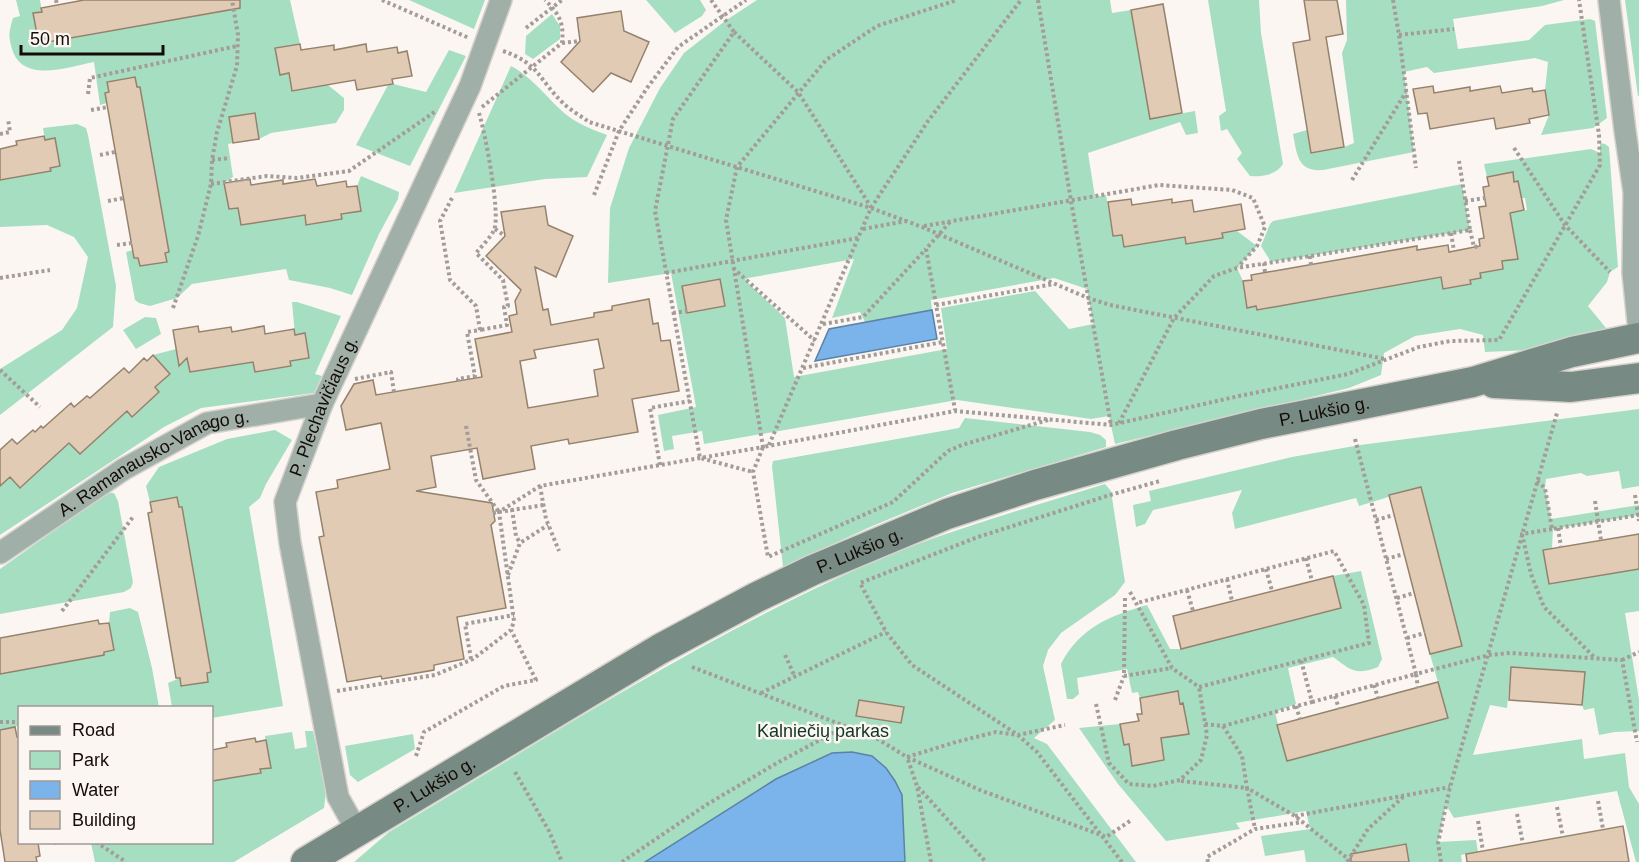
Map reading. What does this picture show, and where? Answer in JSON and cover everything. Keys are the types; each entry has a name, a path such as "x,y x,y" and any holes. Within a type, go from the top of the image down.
{"main road":[{"name":"P. Lukšio g.","path":"306,862 670,644 813,570 937,518 1035,485 1169,447 1261,424 1473,382 1572,352 1639,338"},
{"name":"P. Lukšio g.","path":"1473,382 1571,387 1639,378"}],"street":[{"name":"P. Plechavičiaus g.","path":"357,831 338,797 285,502 322,404 470,86 501,0"},
{"path":"1609,0 1636,201 1633,273 1639,332"},
{"name":"A. Ramanausko-Vanago g.","path":"0,553 124,469 207,423 322,404"}],"path":[{"path":"173,308 198,236 211,184 217,132 237,66 238,35 231,0"},
{"path":"382,0 486,45 515,55 533,66 563,104 590,122 871,208 1110,305 1386,360"},
{"path":"545,0 564,26 562,43"},
{"path":"525,28 551,6 562,0"},
{"path":"711,0 734,32 798,92 871,208"},
{"path":"594,195 619,131 647,88 678,47 746,0"},
{"path":"957,0 877,26 826,60 737,166 726,220 763,447 753,472 768,557 893,502 948,452 962,445 1048,420"},
{"path":"769,445 871,208 928,121 1021,0"},
{"path":"1038,0 1111,425"},
{"path":"1393,0 1416,168"},
{"path":"493,513 512,507 540,486 955,411 1111,425 1347,374 1419,347 1450,341 1499,340 1600,165 1599,135 1579,0"},
{"path":"1399,35 1454,29"},
{"path":"700,458 656,211 673,119 734,32"},
{"path":"447,135 562,43 580,41"},
{"path":"88,94 90,78 237,46"},
{"path":"211,184 267,176 297,178 349,171 470,86 484,128 494,193 495,229 476,253 503,280 508,306 504,307 507,325 467,332 475,376 458,379 458,381"},
{"path":"1352,180 1406,92"},
{"path":"91,110 108,107"},
{"path":"0,134 10,132 8,119"},
{"path":"1514,148 1565,225 1610,272"},
{"path":"100,155 116,152"},
{"path":"212,160 230,158"},
{"path":"1459,161 1474,247 1480,246"},
{"path":"922,227 1159,185 1232,190 1253,198 1265,227 1257,246 1237,268"},
{"path":"108,201 124,198"},
{"path":"452,198 440,221 450,280 476,306 480,330"},
{"path":"1465,201 1485,198"},
{"path":"863,229 907,221"},
{"path":"822,324 863,316 950,222"},
{"path":"495,229 505,236"},
{"path":"1119,423 1174,318 1214,276 1237,268 1264,263 1470,230"},
{"path":"1451,233 1454,251"},
{"path":"666,273 859,238"},
{"path":"1401,241 1402,249"},
{"path":"117,245 132,243"},
{"path":"1356,248 1357,256"},
{"path":"926,249 955,411"},
{"path":"1310,256 1311,265"},
{"path":"1264,263 1265,273"},
{"path":"733,268 814,341"},
{"path":"0,278 50,270"},
{"path":"936,305 1055,284"},
{"path":"673,313 687,311"},
{"path":"803,368 943,342"},
{"path":"0,370 40,407"},
{"path":"332,382 391,372 394,392"},
{"path":"660,465 650,408 690,401"},
{"path":"1441,862 1438,843 1450,787 1557,413"},
{"path":"319,694 435,675 471,659 511,630 514,615 499,512 476,480 466,426"},
{"path":"1355,440 1418,688"},
{"path":"700,458 753,472"},
{"path":"1122,862 1036,752 1018,735 912,665 886,633 860,583 978,537 1160,481"},
{"path":"1537,481 1545,488 1552,529"},
{"path":"540,486 548,525 559,551"},
{"path":"1522,534 1639,517 1635,495"},
{"path":"1595,501 1601,540"},
{"path":"512,507 544,505"},
{"path":"512,507 516,536 520,543"},
{"path":"1376,520 1394,515"},
{"path":"62,610 133,517"},
{"path":"508,576 520,543 548,525"},
{"path":"1558,528 1561,547"},
{"path":"1522,534 1531,574 1544,607 1596,658"},
{"path":"1137,603 1334,551 1364,605 1369,643 1199,687"},
{"path":"1386,559 1404,554"},
{"path":"1306,558 1312,581"},
{"path":"1266,569 1272,591"},
{"path":"1227,579 1233,601"},
{"path":"1187,590 1193,611"},
{"path":"1130,592 1172,668 1199,687 1207,735 1200,760 1180,780"},
{"path":"1396,598 1414,593"},
{"path":"1115,700 1124,676 1125,598"},
{"path":"464,615 471,659"},
{"path":"459,628 514,615"},
{"path":"416,756 424,732 504,686 536,680 511,630"},
{"path":"760,693 886,633"},
{"path":"1407,638 1425,633"},
{"path":"1205,724 1223,726 1489,655 1510,653 1622,660 1639,652"},
{"path":"785,655 795,677"},
{"path":"1301,660 1312,702"},
{"path":"1622,660 1637,742"},
{"path":"692,668 876,738 907,757 980,790 1106,837 1130,821"},
{"path":"1124,676 1172,668"},
{"path":"1374,685 1378,698"},
{"path":"1335,696 1339,709"},
{"path":"1096,704 1109,763 1129,784 1153,786 1180,780 1247,788 1295,816 1349,861 1368,830 1405,795"},
{"path":"1296,706 1300,719"},
{"path":"0,722 18,722"},
{"path":"907,757 996,732 1018,735 1065,725"},
{"path":"622,862 706,805 846,726"},
{"path":"1223,726 1242,756 1254,829"},
{"path":"907,757 917,786 931,862"},
{"path":"515,772 549,831 562,862"},
{"path":"917,786 986,862"},
{"path":"1295,816 1450,787"},
{"path":"1598,801 1603,830"},
{"path":"1557,807 1563,837"},
{"path":"1517,814 1523,844"},
{"path":"1478,821 1483,851"},
{"path":"1208,862 1207,857 1254,829 1302,822"},
{"path":"98,844 126,862"}],"green space":[{"path":"16,0 40,0 42,12 34,13 39,40 47,38 48,42 213,13 222,0 290,0 300,44 275,48 280,74 289,73 328,85 344,98 344,110 336,123 271,133 259,139 254,113 229,117 233,143 228,144 233,177 224,183 229,209 238,208 242,225 277,219 304,209 307,225 342,219 341,214 361,210 357,186 361,176 399,192 398,199 379,234 352,295 289,280 286,269 192,284 177,298 150,306 135,300 126,252 133,250 140,266 166,262 165,253 169,252 140,87 137,87 135,77 108,82 109,92 105,93 107,103 100,105 94,62 47,71 26,66 18,60 10,40 13,18 20,16"},
{"path":"409,0 485,0 474,29"},
{"path":"646,0 700,0 706,10 702,16 675,33"},
{"path":"757,0 1110,0 1112,13 1131,10 1150,119 1195,111 1198,133 1186,135 1180,122 1088,153 1095,197 1106,195 1113,236 1122,235 1124,247 1161,241 1160,236 1223,238 1222,233 1237,231 1257,246 1237,268 1243,281 1248,308 1256,306 1257,310 1377,289 1376,285 1409,282 1440,274 1443,289 1471,284 1470,280 1481,278 1480,273 1503,269 1502,261 1518,259 1513,230 1507,213 1527,210 1525,198 1521,198 1518,182 1514,182 1513,173 1487,177 1484,164 1591,149 1600,153 1600,143 1605,144 1609,147 1618,267 1610,272 1607,282 1588,306 1606,328 1603,332 1535,350 1485,352 1483,335 1460,329 1415,336 1384,353 1381,375 1349,388 1115,444 1109,416 1091,419 957,400 704,444 702,431 672,436 674,449 664,451 658,415 696,407 671,273 608,283 610,208 629,148 660,88 684,53 725,21","holes":["854,259 832,318 860,312 865,322 932,310 931,300 1054,278 1087,289 1093,324 1069,329 1035,291 941,308 947,349 794,377 785,318 745,280"]},
{"path":"1208,0 1259,0 1261,33 1283,164 1277,171 1250,176 1237,159 1242,153 1227,129 1221,131 1219,116 1226,111"},
{"path":"1346,0 1564,0 1542,6 1453,19 1458,49 1529,40 1545,25 1590,19 1595,21 1607,118 1593,128 1541,135 1549,115 1545,90 1548,62 1535,58 1434,73 1427,67 1404,72 1414,152 1323,170 1308,168 1303,165 1297,155 1293,134 1307,130 1312,153 1354,143 1342,53 1347,40"},
{"path":"1625,0 1639,0 1639,96 1638,96"},
{"path":"552,14 560,26 560,39 533,59 525,54 526,36"},
{"path":"449,50 466,56 410,166 356,145 388,85 393,84 426,92"},
{"path":"511,66 534,83 568,116 582,125 607,135 587,177 545,179 454,193"},
{"path":"77,124 86,128 88,135 116,286 113,327 0,415 0,369 62,330 77,308 88,257 74,237 47,225 0,227 0,180 51,170 50,168 60,166 55,139 45,140 43,128"},
{"path":"1462,184 1470,230 1271,262 1261,246 1273,221"},
{"path":"292,302 341,316 315,374 322,376 314,393 201,408 164,427 0,535 0,486 10,477 21,488 69,443 80,454 106,430 122,405 133,416 159,392 155,387 170,374 153,355 176,349 177,356 187,355 190,372 225,366 252,357 255,372 290,366 290,361 309,358 305,333 295,335"},
{"path":"145,317 156,318 161,334 136,349 123,330"},
{"path":"1639,409 1639,486 1622,489 1619,471 1587,476 1581,473 1546,479 1545,488 1551,519 1639,505 1639,515 1553,529 1552,548 1543,550 1549,584 1639,569 1639,611 1625,613 1639,700 1639,731 1599,735 1594,708 1584,710 1582,705 1584,672 1511,667 1507,708 1490,705 1473,755 1582,739 1584,759 1625,753 1629,787 1639,804 1639,862 1636,862 1617,791 1454,818 1446,805 1438,842 1476,840 1478,852 1461,855 1462,862 1306,862 1304,850 1265,856 1261,836 1310,829 1306,811 1236,823 1240,829 1166,841 1118,784 1079,728 1120,724 1124,745 1129,744 1133,765 1164,760 1161,738 1188,733 1183,704 1181,704 1178,692 1140,698 1138,692 1132,693 1127,669 1077,678 1079,694 1073,699 1067,699 1061,664 1077,641 1097,625 1147,605 1170,649 1181,649 1340,608 1333,576 1361,571 1382,659 1378,667 1364,671 1349,668 1333,657 1288,668 1296,704 1275,712 1287,761 1448,718 1430,654 1462,646 1421,487 1359,506 1356,498 1235,529 1232,513 1242,490 1153,510 1145,524 1136,527 1133,505 1151,501 1149,491 1292,457 1360,445"},
{"path":"965,418 1090,432 1106,440 1106,447 952,493 783,567 773,461 959,428"},
{"path":"275,430 292,440 260,498 249,507 283,706 213,718 213,706 172,706 168,683 180,678 182,686 208,682 207,673 211,672 182,507 179,507 177,497 150,502 146,486 159,467 227,439"},
{"name":"Kalniečių parkas","path":"1105,484 1111,491 1125,582 1115,595 1061,633 1048,650 1043,666 1055,720 1034,738 1047,744 1136,862 354,862 389,832 564,726 682,658 802,595 923,542"},
{"path":"107,493 114,493 118,501 133,582 131,588 124,592 0,614 0,569"},
{"path":"130,608 138,612 159,706 18,706 18,726 0,730 0,674 104,655 104,652 114,650 109,623 110,612"},
{"path":"305,731 313,731 326,791 324,808 234,862 95,862 91,844 213,844 214,777 261,773 260,769 270,768 265,736 292,732 295,749 307,747"},
{"path":"413,734 415,749 358,782 350,775 345,746"}],"water":[{"path":"932,310 937,339 815,361 829,329"},
{"path":"852,752 872,756 886,768 902,795 905,862 645,862 776,779 832,753"}],"building":[{"path":"84,0 240,0 240,8 48,42 47,38 38,40 33,13 42,12 41,8"},
{"path":"1304,0 1337,0 1343,34 1326,37 1344,147 1311,153 1293,43 1310,40"},
{"path":"1163,4 1182,113 1150,119 1131,10"},
{"path":"621,11 624,31 649,42 631,82 611,73 593,92 561,62 580,41 577,18"},
{"path":"300,44 301,50 334,45 334,50 366,44 367,52 397,47 398,53 407,51 412,76 392,79 393,84 357,90 355,80 292,91 289,73 280,75 275,48"},
{"path":"135,77 137,87 140,87 169,252 165,253 167,262 140,266 138,258 134,258 105,93 109,92 107,82"},
{"path":"1433,86 1434,93 1470,87 1470,91 1500,86 1502,93 1532,88 1533,92 1545,90 1549,115 1529,119 1530,123 1496,129 1494,118 1430,129 1427,113 1418,114 1413,89"},
{"path":"255,113 259,139 233,143 229,117"},
{"path":"44,136 45,140 55,138 60,166 50,168 51,171 0,180 0,149 17,145 16,141"},
{"path":"1513,172 1514,182 1518,181 1524,210 1510,213 1518,259 1502,261 1503,269 1480,273 1481,278 1470,280 1471,284 1443,289 1441,277 1257,310 1256,306 1247,308 1243,281 1252,280 1251,275 1417,246 1417,250 1448,245 1449,252 1480,246 1479,239 1484,238 1479,207 1486,206 1483,187 1489,186 1487,177"},
{"path":"250,179 251,185 283,180 283,184 315,179 317,186 346,181 347,187 357,186 361,211 341,214 342,219 306,225 305,215 241,225 238,208 229,209 224,183"},
{"path":"1131,199 1132,205 1172,199 1172,203 1192,200 1194,212 1241,204 1245,229 1222,233 1223,238 1186,244 1185,237 1124,247 1122,235 1113,236 1108,202"},
{"path":"545,206 548,225 573,236 556,277 535,267 543,310 548,309 551,325 594,317 594,313 612,310 612,306 649,299 653,324 658,323 661,341 670,340 679,391 632,399 638,432 569,444 568,439 531,446 535,469 483,479 477,448 431,456 436,487 416,491 492,503 495,521 491,525 506,608 457,617 464,659 434,665 434,670 382,679 381,676 347,682 319,537 324,536 316,492 338,488 337,480 390,469 381,423 346,430 341,406 354,384 373,380 376,395 482,377 475,339 512,332 509,316 517,314 515,301 521,290 486,256 505,236 501,212","holes":["598,339 604,368 594,370 598,396 528,408 520,361 536,358 534,350"]},
{"path":"720,279 725,306 687,313 682,286"},
{"path":"198,326 199,332 231,327 232,332 264,326 265,334 294,329 295,335 305,333 309,358 290,361 291,366 255,372 253,362 190,372 187,358 179,366 173,330"},
{"path":"153,355 170,374 155,387 159,392 132,417 127,411 80,454 69,443 20,488 10,477 0,486 0,450 12,439 17,444 33,430 35,432 41,426 43,428 71,403 74,407 87,396 90,398 124,368 129,373 144,358 147,361"},
{"path":"1421,487 1462,646 1430,654 1389,495"},
{"path":"177,497 179,507 182,507 211,672 207,673 208,682 181,686 180,678 176,678 148,513 152,512 150,502"},
{"path":"1639,534 1639,569 1549,584 1543,550"},
{"path":"1333,576 1341,608 1181,649 1173,616"},
{"path":"98,620 99,624 109,623 114,650 104,652 104,655 0,674 0,638"},
{"path":"1511,667 1585,672 1582,705 1509,700"},
{"path":"1438,682 1448,718 1287,761 1277,725"},
{"path":"1178,691 1180,704 1183,703 1189,734 1161,738 1164,760 1132,766 1129,744 1124,745 1120,724 1139,721 1137,714 1142,714 1140,698"},
{"path":"859,700 904,707 901,723 856,716"},
{"path":"15,727 18,737 18,844 38,844 40,856 36,857 37,862 5,862 0,830 0,730"},
{"path":"255,738 256,742 266,740 271,768 260,769 261,773 213,781 213,750 227,747 226,743"},
{"path":"1623,826 1629,862 1467,862 1466,854"},
{"path":"1406,844 1409,862 1351,862 1351,854"}]}
